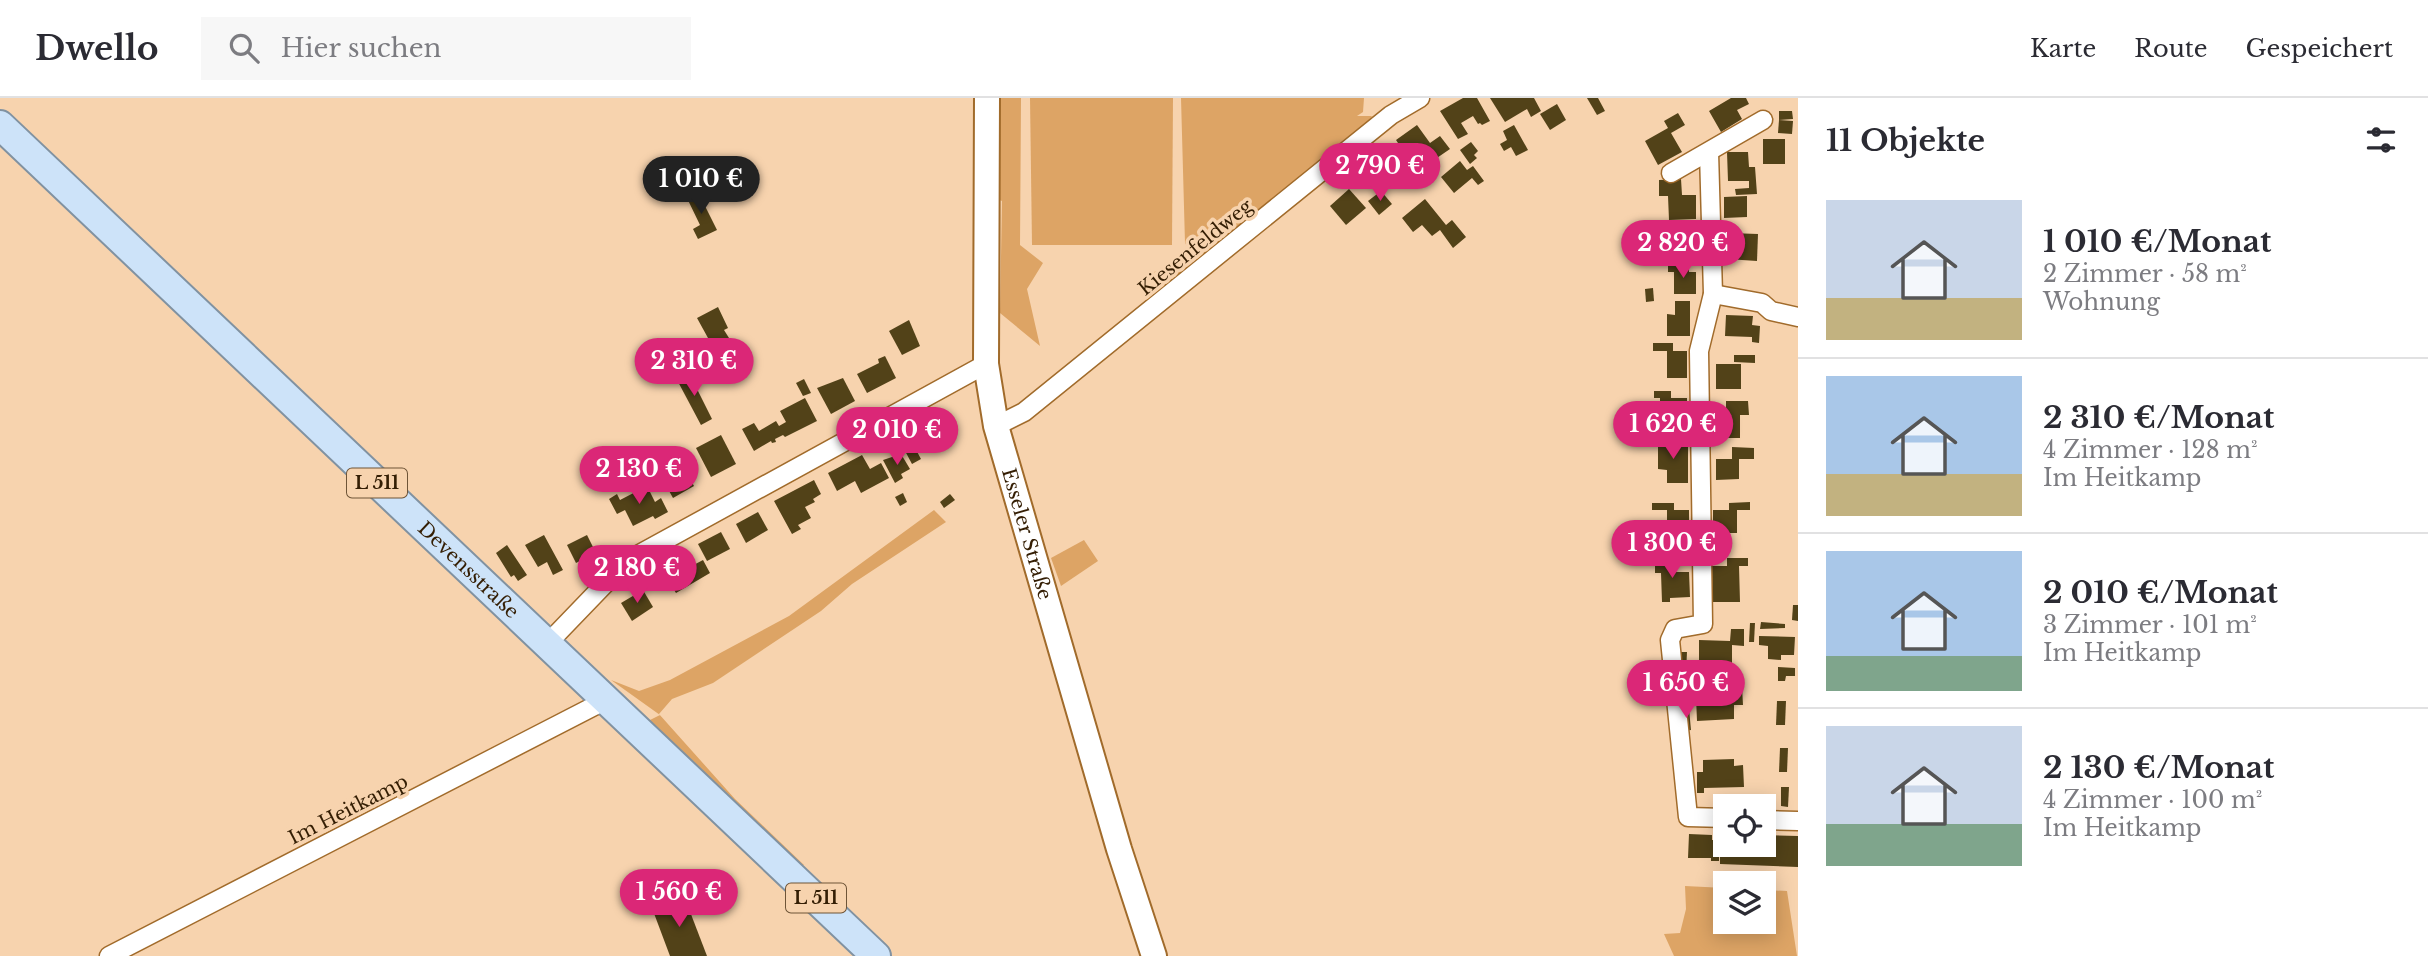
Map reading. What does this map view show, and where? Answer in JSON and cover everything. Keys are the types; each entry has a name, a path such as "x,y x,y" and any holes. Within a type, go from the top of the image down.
{"main road":[{"name":"Esseler Straße","path":"987,98 986,364 996,426 1119,849 1154,956"},
{"name":"Devensstraße","path":"0,124 876,956"}],"street":[{"name":"Kiesenfeldweg","path":"996,426 1024,412 1391,115 1420,98"},
{"path":"1671,173 1763,120"},
{"path":"1709,152 1713,294 1699,351 1703,624 1675,629 1670,640 1688,817 1713,818"},
{"path":"1713,294 1762,303 1771,311 1798,317"},
{"path":"548,643 627,561 986,364"},
{"name":"Im Heitkamp","path":"109,956 606,700"},
{"path":"1776,820 1798,821"}],"shaded area":[{"path":"994,98 1021,98 1020,245 1043,263 1027,289 1040,346 1000,313 1002,201 995,198"},
{"path":"1030,98 1173,98 1172,245 1032,245"},
{"path":"1181,98 1364,98 1363,112 1357,116 1372,116 1363,131 1164,290 1154,272 1178,264 1192,254 1185,243"},
{"path":"934,510 946,522 852,584 821,611 713,683 672,699 660,715 611,680 639,691 670,680 789,616"},
{"path":"1084,540 1098,561 1061,586 1051,558"},
{"path":"660,715 735,799 804,865 796,865 648,721"},
{"path":"1685,886 1713,887 1713,934 1776,934 1776,891 1787,891 1797,956 1674,956 1664,934 1680,933 1686,909"}],"building":[{"path":"1463,98 1477,98 1490,121 1478,124 1473,116 1461,123 1468,134 1458,139 1440,111"},
{"path":"1490,98 1534,98 1541,111 1531,117 1527,109 1505,122"},
{"path":"1587,98 1598,98 1605,111 1597,115"},
{"path":"1731,98 1746,98 1749,104 1737,110 1742,119 1721,132 1709,111"},
{"path":"1557,104 1566,120 1550,130 1540,114"},
{"path":"1779,111 1792,111 1793,119 1779,120"},
{"path":"1678,113 1685,125 1671,133 1682,152 1658,165 1645,141 1668,128 1664,121"},
{"path":"1779,120 1793,121 1792,134 1778,133"},
{"path":"1417,125 1430,143 1440,136 1450,149 1431,162 1425,153 1419,157 1416,152 1408,158 1396,140"},
{"path":"1514,125 1528,150 1516,156 1511,147 1504,151 1500,144 1507,140 1503,131"},
{"path":"1763,139 1785,139 1785,164 1763,164"},
{"path":"1471,142 1478,151 1474,155 1477,158 1470,164 1460,150"},
{"path":"1727,152 1748,152 1749,167 1755,167 1757,194 1736,195 1735,189 1749,188 1749,181 1728,181"},
{"path":"1391,156 1406,174 1385,191 1370,173"},
{"path":"1460,161 1467,170 1473,166 1484,181 1478,185 1472,178 1454,193 1441,177"},
{"path":"1418,167 1428,178 1422,183 1413,172"},
{"path":"1681,179 1682,195 1696,195 1696,219 1669,220 1668,196 1659,196 1659,180"},
{"path":"1349,189 1366,208 1346,225 1330,206"},
{"path":"697,190 717,230 698,239 693,229 700,225 686,196"},
{"path":"1381,191 1392,204 1379,215 1368,201"},
{"path":"1747,196 1747,217 1724,218 1724,197"},
{"path":"1425,199 1446,225 1452,220 1466,237 1453,248 1440,230 1432,236 1422,225 1413,232 1402,218"},
{"path":"1665,226 1686,226 1687,234 1665,234"},
{"path":"1729,233 1758,234 1757,261 1727,259"},
{"path":"1695,235 1696,256 1671,257 1671,236"},
{"path":"1668,265 1689,265 1689,272 1696,272 1696,294 1674,294 1674,272 1668,272"},
{"path":"1653,288 1654,301 1646,302 1645,289"},
{"path":"1675,301 1690,301 1690,336 1667,336 1667,314 1675,315"},
{"path":"718,307 728,328 724,330 729,338 696,355 691,347 708,338 697,318"},
{"path":"1726,315 1753,316 1752,325 1760,326 1759,343 1752,342 1752,337 1725,336"},
{"path":"909,320 920,346 902,355 889,331"},
{"path":"1653,343 1673,343 1673,351 1687,351 1687,378 1667,378 1667,351 1653,351"},
{"path":"1734,355 1755,355 1755,363 1734,362"},
{"path":"885,356 896,378 867,393 857,374 879,363 878,359"},
{"path":"1716,364 1741,364 1741,389 1716,389"},
{"path":"688,371 712,419 701,425 676,378"},
{"path":"843,378 855,401 831,414 817,388"},
{"path":"804,379 811,393 803,396 796,383"},
{"path":"1654,391 1671,391 1671,398 1687,398 1687,422 1668,422 1668,415 1660,415 1660,398 1654,398"},
{"path":"805,398 817,421 754,451 742,429 754,423 759,431 776,421 779,426 786,422 780,411"},
{"path":"1726,401 1748,401 1749,415 1740,415 1740,438 1715,438 1715,415 1726,415"},
{"path":"931,418 941,435 915,448 921,459 912,464 897,436"},
{"path":"721,435 736,464 711,477 696,448"},
{"path":"1651,440 1673,440 1673,447 1688,447 1688,483 1667,483 1667,470 1658,469 1658,447 1652,447"},
{"path":"1732,447 1754,448 1754,459 1739,459 1739,479 1716,480 1716,459 1732,459"},
{"path":"901,454 910,469 901,474 903,478 895,483 883,460"},
{"path":"862,455 870,469 881,463 889,478 861,493 855,481 837,491 828,473"},
{"path":"669,465 674,476 685,470 694,486 673,498 658,471"},
{"path":"814,480 821,494 813,499 815,502 805,507 811,518 798,525 801,529 792,534 774,501"},
{"path":"647,486 655,502 661,498 668,512 633,526 625,510 617,514 609,499 617,494 620,500"},
{"path":"903,493 907,502 900,506 895,497"},
{"path":"950,494 955,500 944,508 940,502"},
{"path":"1750,502 1750,510 1737,510 1737,533 1713,533 1713,510 1729,510 1729,503"},
{"path":"1652,503 1674,503 1674,510 1689,510 1689,534 1662,534 1662,524 1667,524 1667,510 1652,510"},
{"path":"758,512 768,530 746,543 736,524"},
{"path":"721,532 730,549 707,561 698,544"},
{"path":"544,535 563,570 553,575 547,562 538,567 525,545"},
{"path":"587,535 596,553 576,563 567,545"},
{"path":"507,545 527,575 518,581 514,575 511,577 496,553"},
{"path":"679,554 688,568 703,560 710,573 676,593 659,567"},
{"path":"1675,558 1675,572 1689,572 1690,597 1670,598 1670,602 1662,602 1661,573 1655,573 1655,559"},
{"path":"1727,558 1748,558 1748,566 1739,566 1740,602 1713,602 1712,566 1727,566"},
{"path":"643,590 653,607 632,621 621,603"},
{"path":"1793,605 1798,605 1798,621 1792,620"},
{"path":"1761,622 1785,624 1785,628 1760,629"},
{"path":"1750,623 1755,623 1754,642 1749,642"},
{"path":"1731,629 1744,629 1744,646 1732,645 1732,668 1699,667 1699,640 1730,641"},
{"path":"1759,636 1795,637 1794,655 1781,655 1781,660 1768,659 1768,646 1759,645"},
{"path":"1681,652 1687,652 1686,673 1680,673"},
{"path":"1778,667 1795,668 1795,676 1786,676 1785,681 1778,681"},
{"path":"1726,687 1742,687 1743,705 1734,705 1734,719 1697,721 1696,697 1727,696"},
{"path":"1777,701 1786,701 1785,725 1776,725"},
{"path":"1682,709 1689,709 1691,730 1684,731"},
{"path":"1780,748 1788,748 1787,772 1779,772"},
{"path":"1734,759 1734,766 1743,765 1744,787 1704,788 1704,793 1697,793 1697,772 1703,772 1703,760"},
{"path":"1781,787 1789,787 1788,807 1781,806"},
{"path":"1689,834 1712,835 1713,857 1719,857 1719,861 1711,861 1711,858 1688,858"},
{"path":"1776,835 1798,836 1798,867 1720,864 1720,857 1776,857"},
{"path":"684,896 707,956 670,956 652,908"}]}
